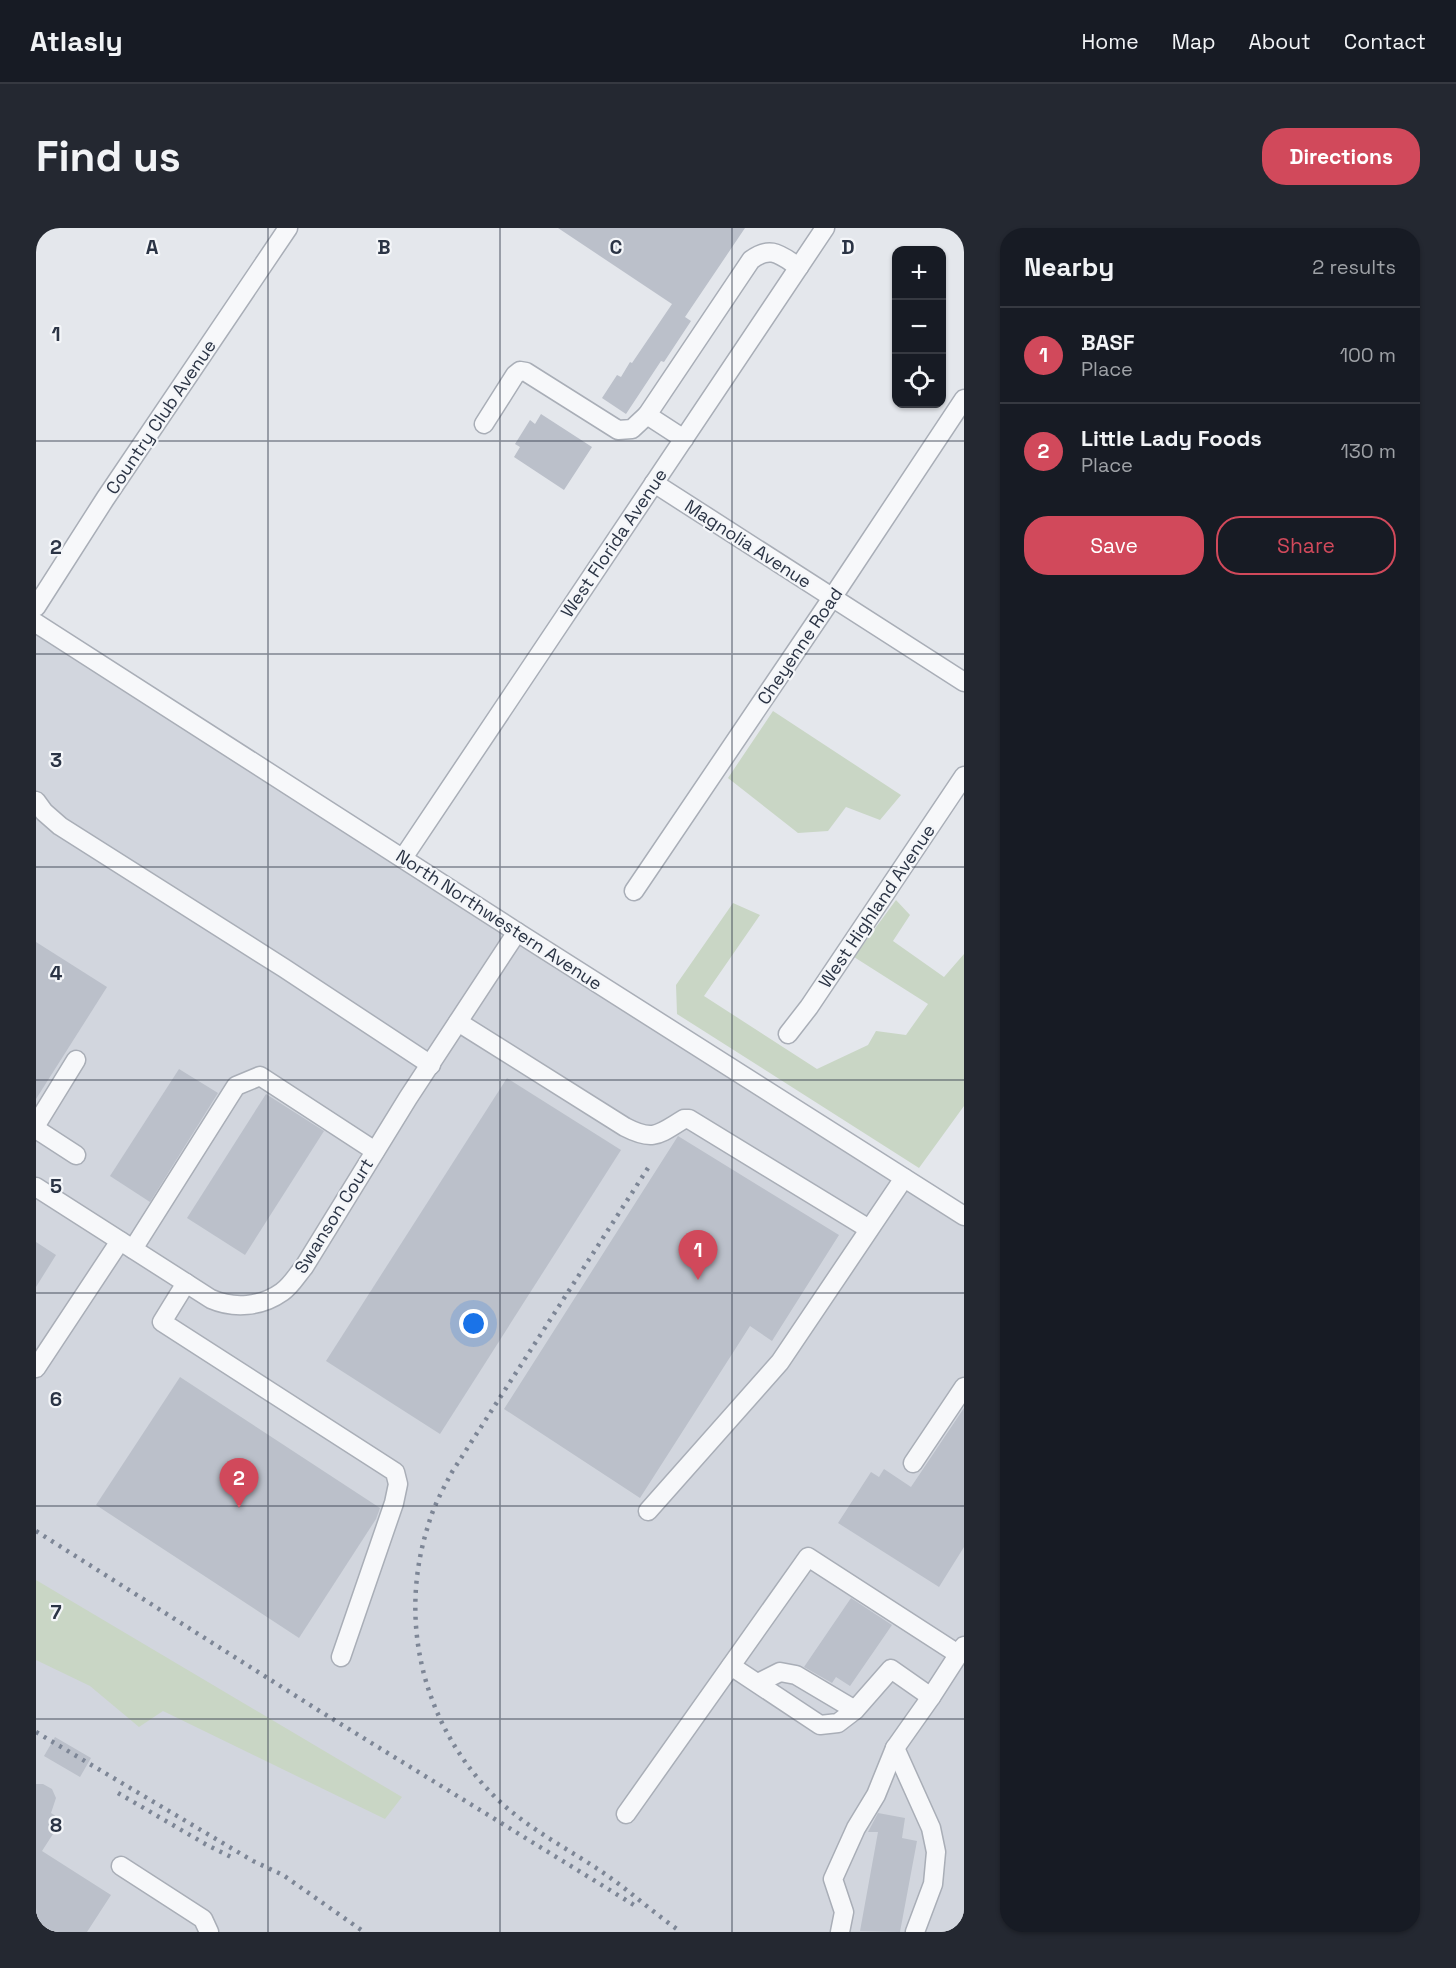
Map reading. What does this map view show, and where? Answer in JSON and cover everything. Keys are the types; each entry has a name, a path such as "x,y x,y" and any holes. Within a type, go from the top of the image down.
{"street":[{"name":"Country Club Avenue","path":"36,607 111,490 288,228"},
{"name":"West Florida Avenue","path":"403,858 825,228"},
{"path":"484,424 515,375 526,372 618,430 632,429 648,415 751,260 761,253 775,252 799,267"},
{"name":"Cheyenne Road","path":"634,891 964,399"},
{"path":"648,415 684,439"},
{"name":"Magnolia Avenue","path":"654,483 964,682"},
{"name":"North Northwestern Avenue","path":"36,623 964,1216"},
{"name":"West Highland Avenue","path":"788,1034 809,1007 964,776"},
{"path":"36,801 44,812 60,826 284,968 430,1065"},
{"name":"Swanson Court","path":"36,1187 220,1303 248,1305 282,1292 304,1267 375,1151 517,932"},
{"path":"458,1022 640,1135 655,1135 684,1119 689,1119 869,1229"},
{"path":"76,1060 36,1127 76,1155"},
{"path":"36,1368 126,1245 236,1086 260,1076 375,1151"},
{"path":"648,1512 780,1362 904,1178"},
{"path":"186,1283 162,1322 395,1472 398,1484 394,1503 340,1657"},
{"path":"913,1463 964,1387"},
{"path":"627,1814 808,1557 961,1650 894,1748 876,1795 855,1828 833,1879 844,1912 840,1932"},
{"path":"730,1666 820,1725 838,1723 855,1710 891,1669 931,1697"},
{"path":"758,1683 780,1672 796,1675 855,1710"},
{"path":"894,1748 931,1828 936,1852 933,1884 915,1932"},
{"path":"121,1866 203,1919 209,1932"}],"shaded area":[{"path":"36,620 964,1210 964,1932 36,1932"}],"green space":[{"path":"773,711 901,795 880,820 846,807 828,831 798,833 728,778"},
{"path":"896,900 910,915 893,941 944,977 964,954 964,1106 919,1168 677,1014 676,985 733,903 760,915 704,996 817,1069 868,1045 876,1031 906,1035 928,1004 854,957"},
{"path":"36,1580 402,1797 385,1819 163,1711 139,1727 90,1686 36,1660"}],"building":[{"path":"558,228 745,228 685,317 691,321 626,414 602,398 617,375 621,377 630,362 632,363 672,304"},
{"path":"541,414 592,447 564,490 514,457 520,447 515,444 530,420 535,424"},
{"path":"36,942 107,987 36,1099"},
{"path":"179,1069 218,1093 150,1202 110,1176"},
{"path":"507,1078 621,1150 440,1434 326,1361"},
{"path":"266,1094 324,1131 245,1255 187,1218"},
{"path":"678,1136 839,1235 772,1341 750,1326 640,1498 504,1409"},
{"path":"36,1242 56,1255 36,1287"},
{"path":"180,1377 380,1508 376,1519 299,1638 96,1505"},
{"path":"964,1408 964,1547 939,1587 838,1523 871,1472 879,1477 884,1469 911,1487"},
{"path":"851,1598 892,1625 850,1686 836,1677 832,1683 804,1667"},
{"path":"55,1737 91,1758 80,1777 44,1756"},
{"path":"36,1784 43,1784 52,1789 56,1798 51,1813 62,1820 42,1851 111,1895 87,1932 36,1932"},
{"path":"878,1813 905,1818 902,1838 917,1841 900,1932 860,1931 878,1832 868,1832"}],"railway":[{"path":"648,1168 452,1472 430,1519 419,1563 415,1599 417,1636 423,1672 435,1706 451,1739 471,1770 508,1809 615,1881 681,1932"},
{"path":"36,1531 318,1710 634,1905"},
{"path":"36,1732 253,1861 283,1875 364,1932"},
{"path":"118,1793 233,1858"}],"place":[{"name":"BASF","path":"698,1280"},
{"name":"Little Lady Foods","path":"239,1508"}]}
